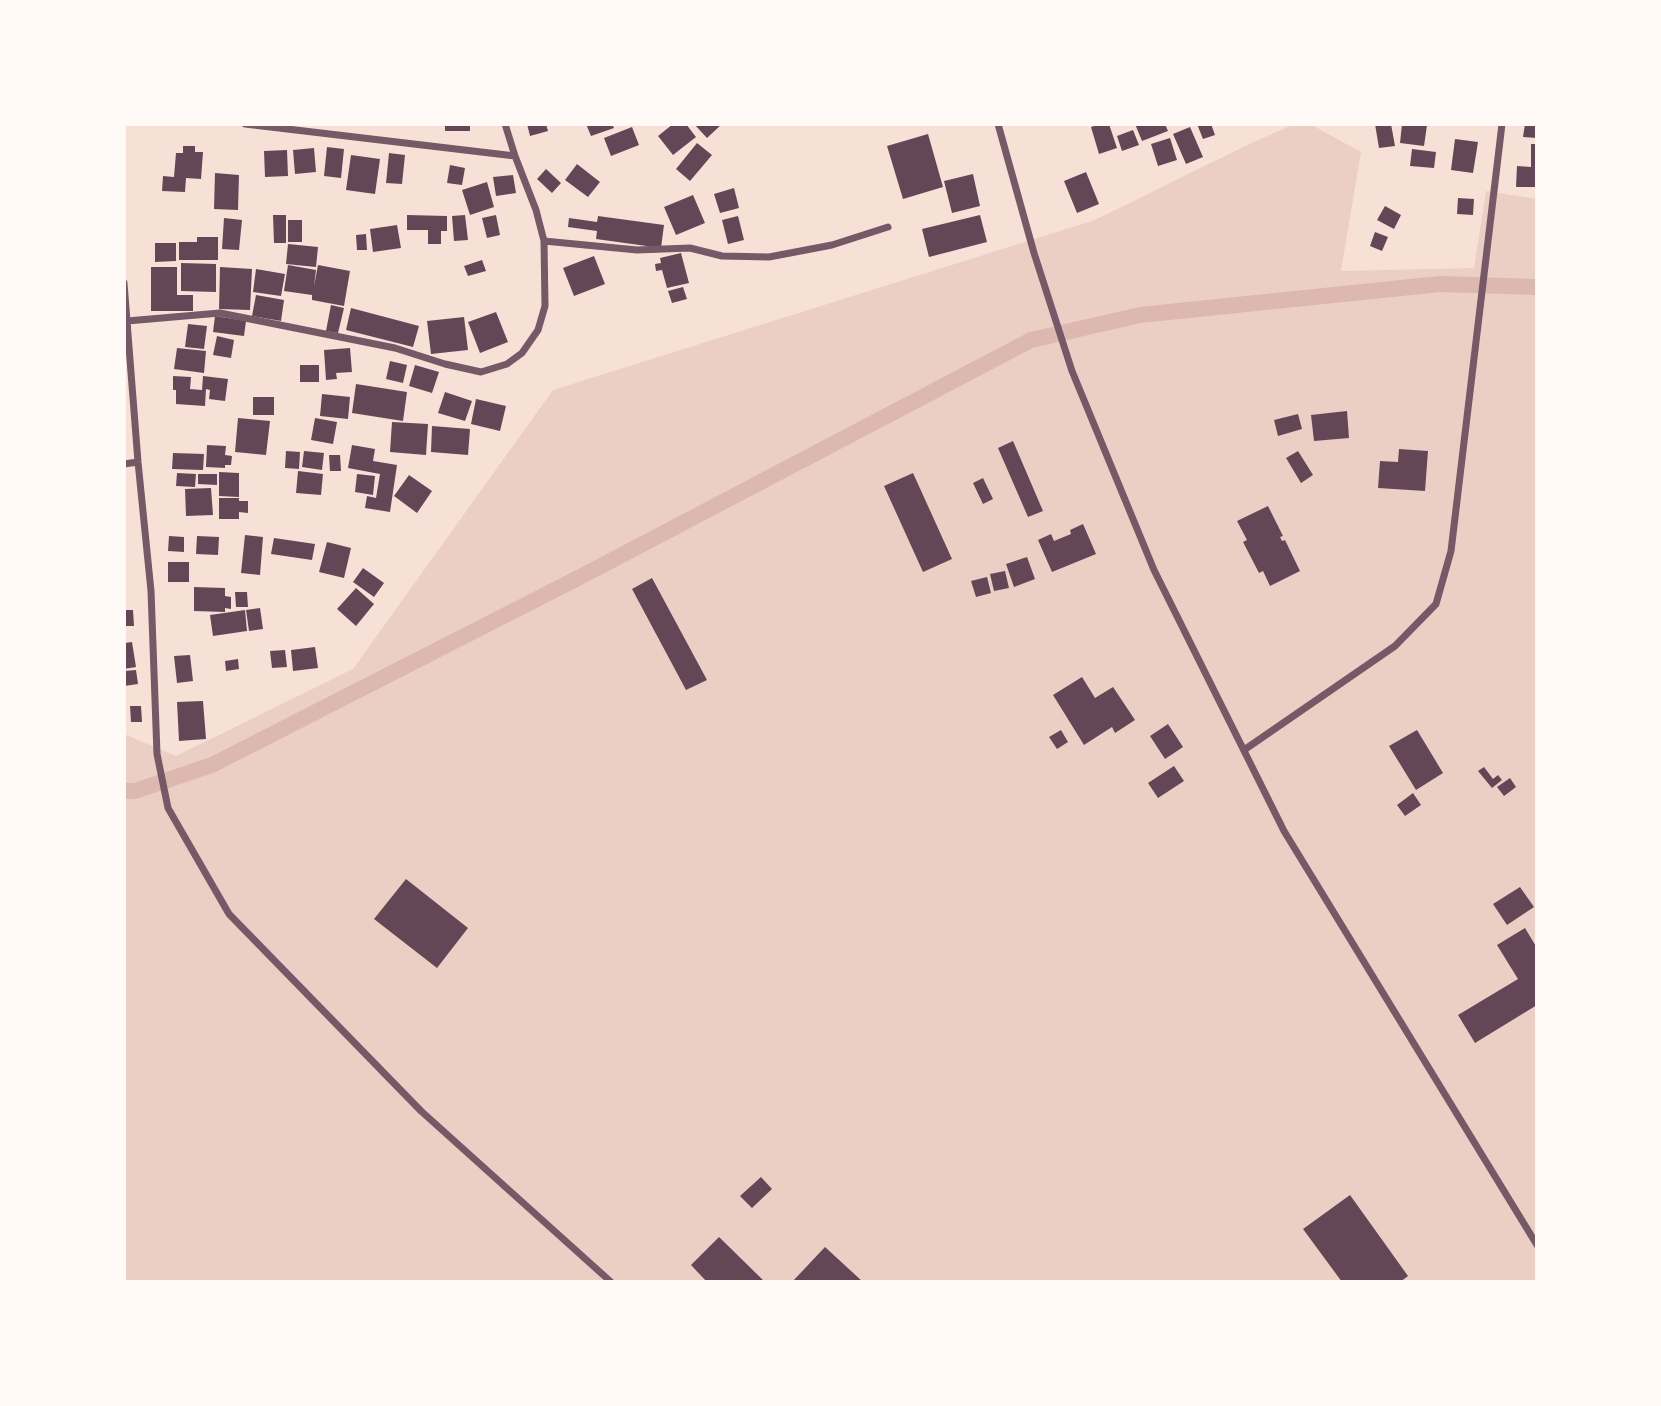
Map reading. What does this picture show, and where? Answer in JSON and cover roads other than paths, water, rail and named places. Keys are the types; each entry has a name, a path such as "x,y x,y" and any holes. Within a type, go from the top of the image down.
{"street":[{"path":"245,124 515,156"},
{"path":"127,321 220,313 395,348 481,372 507,364 522,353 538,330 545,306 544,241 505,124"},
{"path":"998,124 1034,253 1072,371 1154,570 1284,831 1537,1245"},
{"path":"1244,750 1395,646 1436,604 1451,551 1502,124"},
{"path":"544,241 637,250 690,248 722,256 769,257 832,245 888,227"},
{"path":"124,283 151,591 157,754 168,808 229,914 421,1111 611,1282"},
{"path":"124,464 138,462"}],"waterway":[{"path":"124,791 135,791 212,765 580,577 1031,340 1140,315 1440,284 1537,287"}]}
